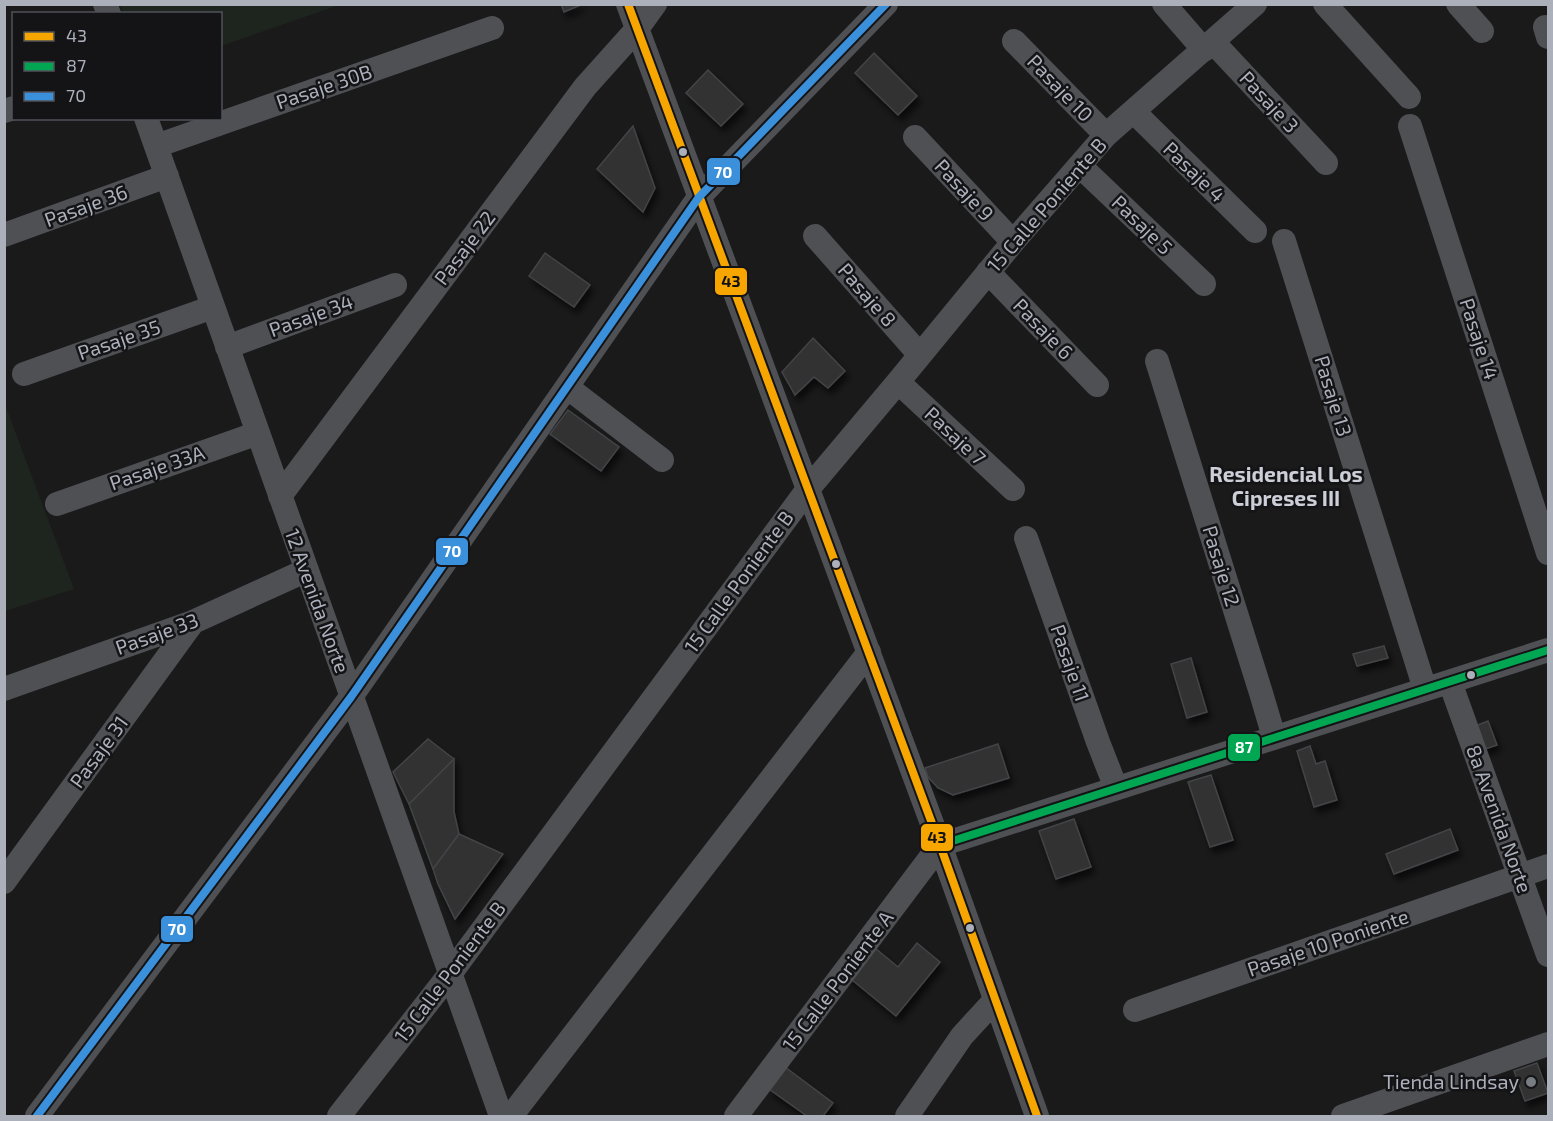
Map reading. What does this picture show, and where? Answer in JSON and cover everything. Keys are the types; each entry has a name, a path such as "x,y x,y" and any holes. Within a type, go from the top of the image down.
{"street":[{"path":"628,4 940,845 1037,1116"},
{"name":"Pasaje 22","path":"280,496 585,87 637,29 656,4"},
{"path":"37,1116 351,697 699,197 886,4"},
{"path":"1164,4 1208,46"},
{"name":"15 Calle Poniente B","path":"339,1116 450,974 808,489 1013,242 1106,135 1255,4"},
{"path":"1325,4 1409,97"},
{"path":"1458,4 1482,31"},
{"name":"Pasaje 30B","path":"156,146 492,28"},
{"name":"Pasaje 10","path":"1014,41 1106,135"},
{"name":"Pasaje 3","path":"1208,46 1326,163"},
{"name":"Pasaje 4","path":"1134,112 1255,231"},
{"name":"12 Avenida Norte","path":"147,120 501,1116"},
{"name":"Pasaje 14","path":"1410,126 1548,553"},
{"name":"Pasaje 9","path":"915,137 1013,242"},
{"name":"Pasaje 5","path":"1080,166 1204,284"},
{"name":"Pasaje 36","path":"4,235 167,176"},
{"name":"Pasaje 8","path":"815,236 920,355"},
{"name":"Pasaje 13","path":"1284,242 1425,689"},
{"name":"Pasaje 6","path":"988,272 1097,385"},
{"name":"Pasaje 34","path":"227,347 394,285"},
{"name":"Pasaje 35","path":"24,374 213,307"},
{"name":"Pasaje 12","path":"1157,361 1274,738"},
{"name":"Pasaje 7","path":"898,382 1012,489"},
{"path":"567,387 662,460"},
{"name":"Pasaje 33A","path":"57,504 258,433"},
{"name":"Pasaje 11","path":"1026,538 1116,788"},
{"name":"Pasaje 33","path":"4,688 193,622 307,570"},
{"name":"Pasaje 31","path":"4,882 193,622"},
{"path":"940,845 1548,650"},
{"path":"511,1116 869,652"},
{"name":"8a Avenida Norte","path":"1450,682 1548,955"},
{"name":"15 Calle Poniente A","path":"736,1116 940,845"},
{"name":"Pasaje 10 Poniente","path":"1135,1010 1548,866"},
{"path":"907,1116 962,1036 995,1000"},
{"path":"1343,1116 1548,1044"}],"shaded area":[{"path":"120,4 339,5 222,46 222,12 123,12"},
{"path":"4,402 74,589 5,611 4,611"}],"building":[{"path":"561,4 583,4 564,12"},
{"path":"874,53 917,96 898,115 855,73"},
{"path":"708,70 743,104 721,126 686,93"},
{"path":"633,126 655,188 643,212 597,169"},
{"path":"545,253 590,285 574,307 529,276"},
{"path":"813,338 845,371 828,388 814,377 795,395 782,372"},
{"path":"568,410 619,447 601,471 550,434"},
{"path":"1384,646 1388,658 1357,666 1353,654"},
{"path":"1191,658 1207,712 1187,718 1171,664"},
{"path":"1488,721 1497,745 1482,750 1473,727"},
{"path":"428,739 454,759 409,804 393,772"},
{"path":"998,744 1009,778 953,795 938,788 928,777 925,768"},
{"path":"1310,746 1316,764 1325,761 1337,800 1314,807 1297,751"},
{"path":"454,759 454,812 459,834 433,869 409,804"},
{"path":"1211,775 1233,840 1210,847 1188,782"},
{"path":"1074,819 1091,867 1056,879 1039,831"},
{"path":"1450,829 1458,850 1394,874 1386,854"},
{"path":"459,834 503,854 455,919 433,869"},
{"path":"917,943 940,962 896,1016 846,975 870,944 898,967"},
{"name":"Tienda Lindsay","path":"1537,1063 1548,1093 1525,1101 1514,1071"},
{"path":"785,1067 833,1103 823,1116 807,1116 769,1089"}],"transit line":[{"name":"43","path":"628,4 940,845 1037,1116"},
{"name":"70","path":"37,1116 351,697 699,197 886,4"},
{"name":"87","path":"940,845 1548,650"}],"place":[{"name":"Tienda Lindsay","path":"1531,1082"}],"district":[{"name":"Residencial Los Cipreses III","path":"1286,487"}]}
